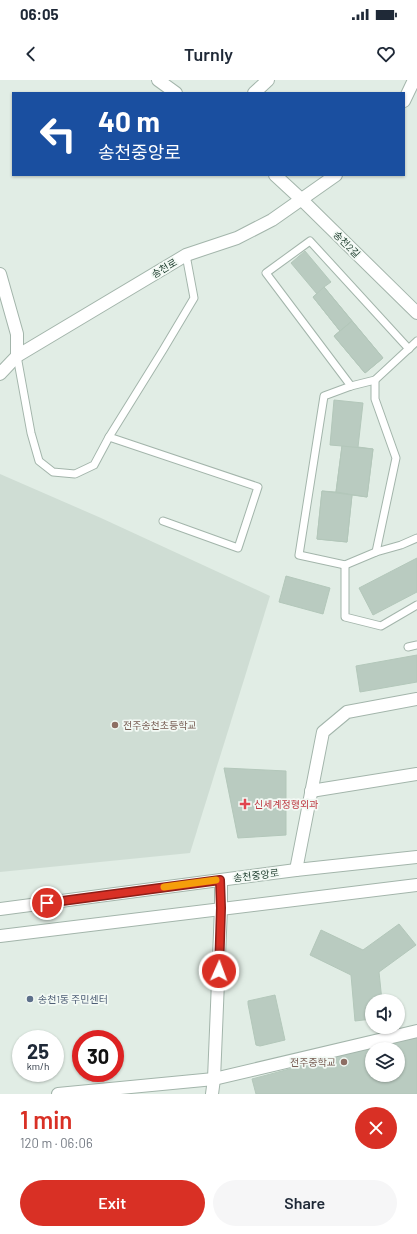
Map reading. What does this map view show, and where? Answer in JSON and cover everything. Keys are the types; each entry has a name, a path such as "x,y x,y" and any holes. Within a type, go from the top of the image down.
{"street":[{"path":"158,80 175,92"},
{"path":"255,92 268,80"},
{"path":"405,99 414,80"},
{"name":"송천2길","path":"276,176 417,314"},
{"name":"송천로","path":"0,374 18,356 186,255 237,238 272,220 335,176"},
{"path":"0,274 17,334 18,356"},
{"path":"296,870 310,791 323,732 347,712 417,699"},
{"path":"310,791 417,774"},
{"name":"송천중앙로","path":"0,909 296,870 417,857"},
{"path":"212,1094 214,1079 221,908 220,880"},
{"path":"0,936 221,908 417,886"},
{"path":"58,1094 214,1079 417,1031"}],"lane":[{"path":"351,386 266,273 310,241 409,349"},
{"path":"18,356 31,433 39,461 53,472 75,474 94,465 109,437 194,298 186,255"},
{"path":"417,341 375,380 351,386 324,396 299,555 345,565 376,552 401,545 417,538"},
{"path":"375,380 375,399 396,458 376,552"},
{"path":"109,437 258,487 238,548 163,522"},
{"path":"345,565 346,617 381,626 417,605"},
{"path":"408,647 417,645"}],"shaded area":[{"name":"전주송천초등학교","path":"0,474 101,518 270,596 190,853 0,872"}],"building":[{"path":"305,251 331,282 324,287 383,358 365,373 334,336 340,331 313,297 317,294 291,263"},
{"path":"324,287 352,321 340,331 313,297"},
{"path":"352,321 383,358 365,373 334,336"},
{"path":"334,400 363,403 358,447 373,449 367,497 352,495 347,542 317,539 322,491 336,492 342,446 330,445"},
{"path":"342,446 373,449 367,497 336,492"},
{"path":"322,491 352,495 347,542 317,539"},
{"path":"417,558 417,592 373,615 359,588"},
{"path":"286,576 330,588 323,614 279,602"},
{"path":"417,655 417,682 360,692 356,666"},
{"path":"224,768 286,771 286,835 238,838"},
{"path":"399,924 416,945 379,972 381,994 365,994 365,1020 355,1021 351,975 310,955 321,930 363,950"},
{"path":"275,995 285,1040 260,1046 256,1045 248,1001"},
{"name":"전주중학교","path":"417,1035 417,1094 256,1094 252,1079 365,1049 365,1082 405,1082 405,1042 391,1042"}],"slow traffic":[{"path":"164,887 216,880"}],"place":[{"name":"전주송천초등학교","path":"115,725"},
{"name":"신세계정형외과","path":"245,804"},
{"name":"송천1동 주민센터","path":"30,999"},
{"name":"전주중학교","path":"344,1062"}],"route":[{"path":"47,903 220,880 221,908 219,971"}]}
